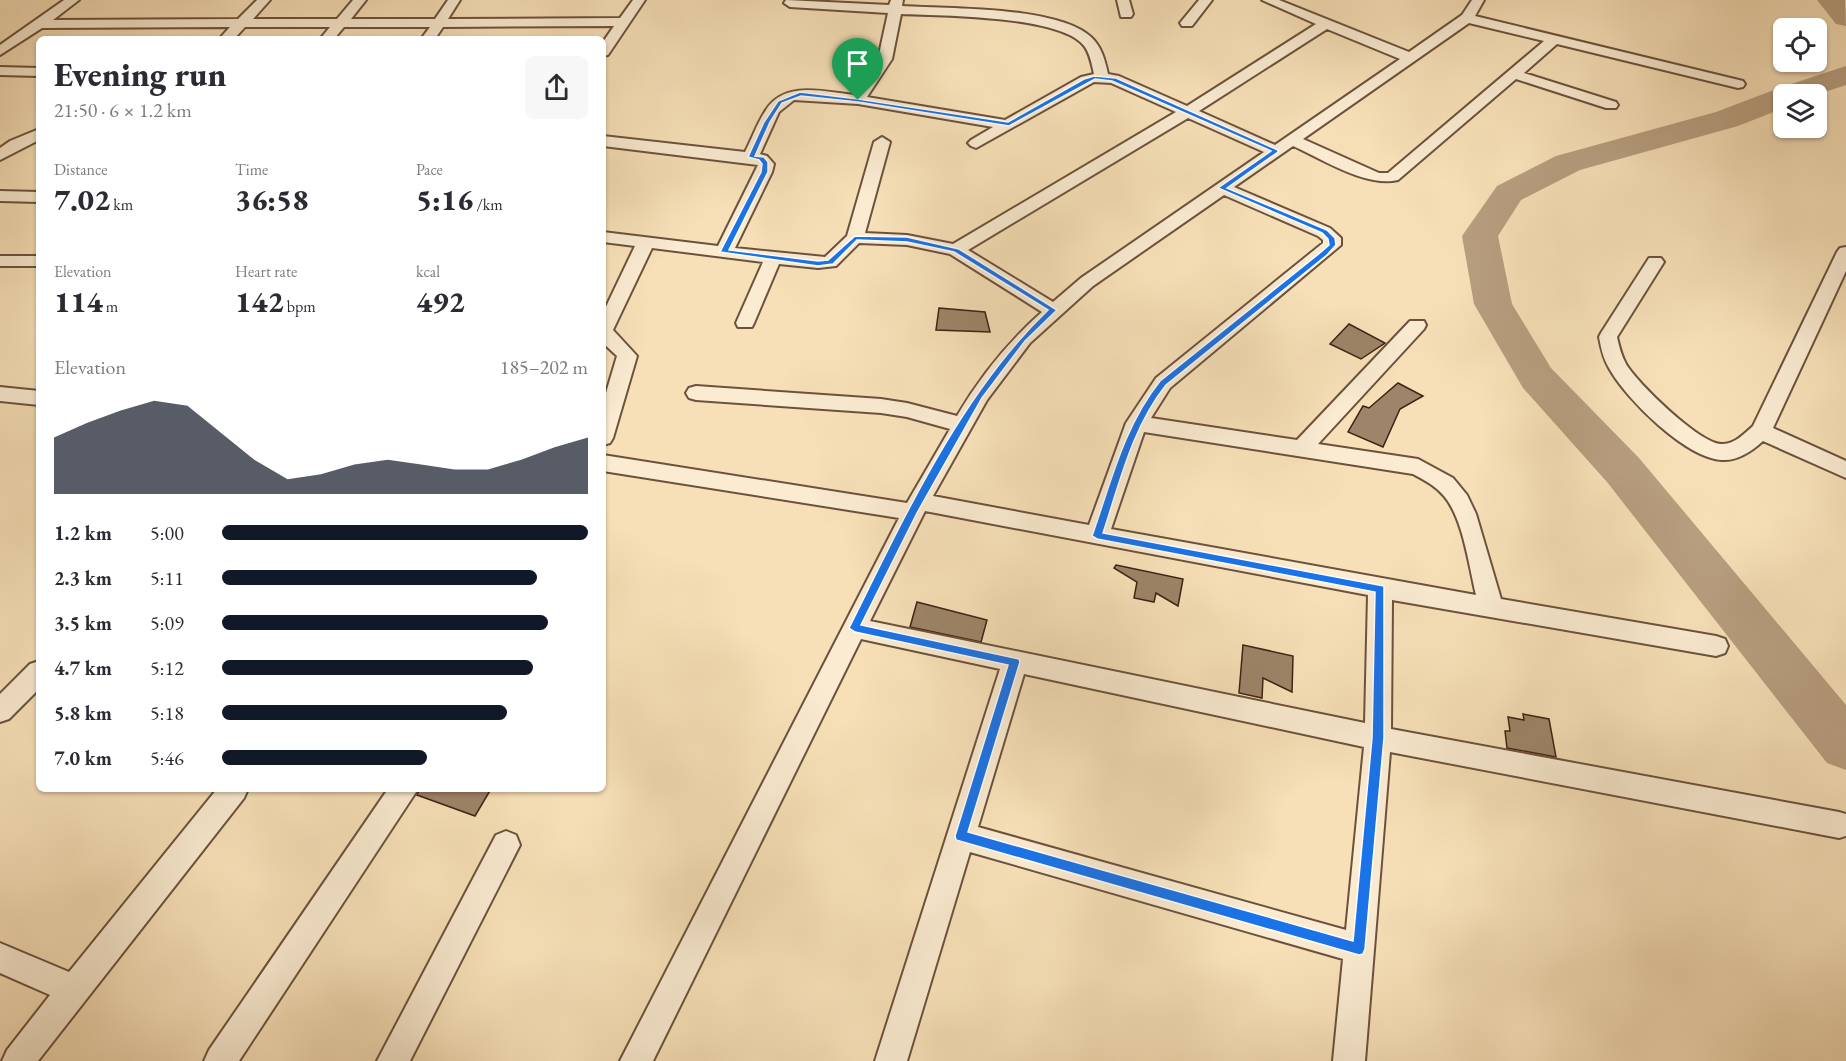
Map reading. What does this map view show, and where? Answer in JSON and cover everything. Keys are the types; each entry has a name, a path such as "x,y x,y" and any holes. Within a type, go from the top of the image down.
{"street":[{"path":"0,51 74,0"},
{"path":"229,36 264,0"},
{"path":"330,36 360,0"},
{"path":"430,36 454,0"},
{"path":"606,48 639,0"},
{"path":"1023,0 1025,18"},
{"path":"1187,23 1206,0"},
{"path":"1268,0 1410,58"},
{"path":"790,3 896,4 1025,18 1068,29 1081,36 1091,45 1102,77"},
{"path":"858,100 885,59 896,4"},
{"path":"636,1061 916,507 979,396 1023,339 1053,310 1087,282 1410,58 1472,9 1554,39 1738,84"},
{"path":"40,24 624,22"},
{"path":"956,250 1186,112 1326,24"},
{"path":"976,143 1086,81 1102,77 1113,79 1186,112 1372,176 1392,177 1554,39"},
{"path":"0,71 36,72"},
{"path":"1514,74 1611,105"},
{"path":"751,157 774,110 789,96 800,94 858,100 1009,124"},
{"path":"0,155 15,144 36,135"},
{"path":"606,141 761,159 766,164 764,172 724,252"},
{"path":"606,237 818,263 830,262 855,238 882,142"},
{"path":"1097,536 1136,423 1163,383 1332,245 1332,238 1324,232 1222,188"},
{"path":"0,195 36,197"},
{"path":"855,238 907,240 956,250 1053,310"},
{"path":"606,326 646,242"},
{"path":"1655,262 1608,337 1608,348 1624,378 1694,442 1719,453 1742,448 1761,431 1846,252"},
{"path":"745,323 773,258"},
{"path":"0,261 36,261"},
{"path":"1301,449 1417,326"},
{"path":"606,334 608,339 622,347 627,356 606,428"},
{"path":"696,393 881,406 907,410 962,425"},
{"path":"0,394 36,398"},
{"path":"1136,423 1418,467 1438,477 1452,489 1462,504 1491,608"},
{"path":"1761,431 1846,470"},
{"path":"606,463 916,507 1097,536 1491,608 1716,646"},
{"path":"1348,1061 1378,738 1380,588"},
{"path":"855,628 1378,738 1839,825"},
{"path":"894,1060 1015,662"},
{"path":"0,711 36,675"},
{"path":"18,1061 232,792"},
{"path":"220,1061 402,792"},
{"path":"961,836 1359,949"},
{"path":"393,1061 506,845"},
{"path":"0,958 74,990"}],"building":[{"path":"939,308 985,312 990,332 936,330"},
{"path":"1349,324 1385,343 1361,359 1330,344"},
{"path":"1398,383 1423,396 1400,409 1383,447 1348,432 1363,406 1369,408"},
{"path":"1116,565 1183,579 1178,606 1156,593 1154,602 1134,598 1137,582 1114,568"},
{"path":"917,602 987,620 981,642 910,627"},
{"path":"1243,645 1293,656 1292,692 1263,678 1262,698 1239,693"},
{"path":"1523,714 1549,719 1556,757 1507,748 1505,731 1510,731 1508,717 1524,720"},
{"path":"418,792 489,792 475,816 417,795"}],"waterway":[{"path":"1830,0 1846,18"},
{"path":"1819,84 1846,75"},
{"path":"1773,101 1727,119 1568,163 1509,193 1480,236 1493,304 1537,378 1623,470 1846,745"}],"route":[{"path":"1102,77 1113,79 1276,151 1222,188 1324,232 1332,238 1332,245 1324,253 1163,383 1136,423 1097,536 1380,588 1378,738 1359,949 961,836 1015,662 855,628 913,512 979,396 1023,339 1053,310 956,250 929,243 855,238 830,262 818,263 724,252 764,172 766,164 761,159 751,157 767,122 780,102 789,96 800,94 858,100 1009,124 1086,81 1102,77"}]}
